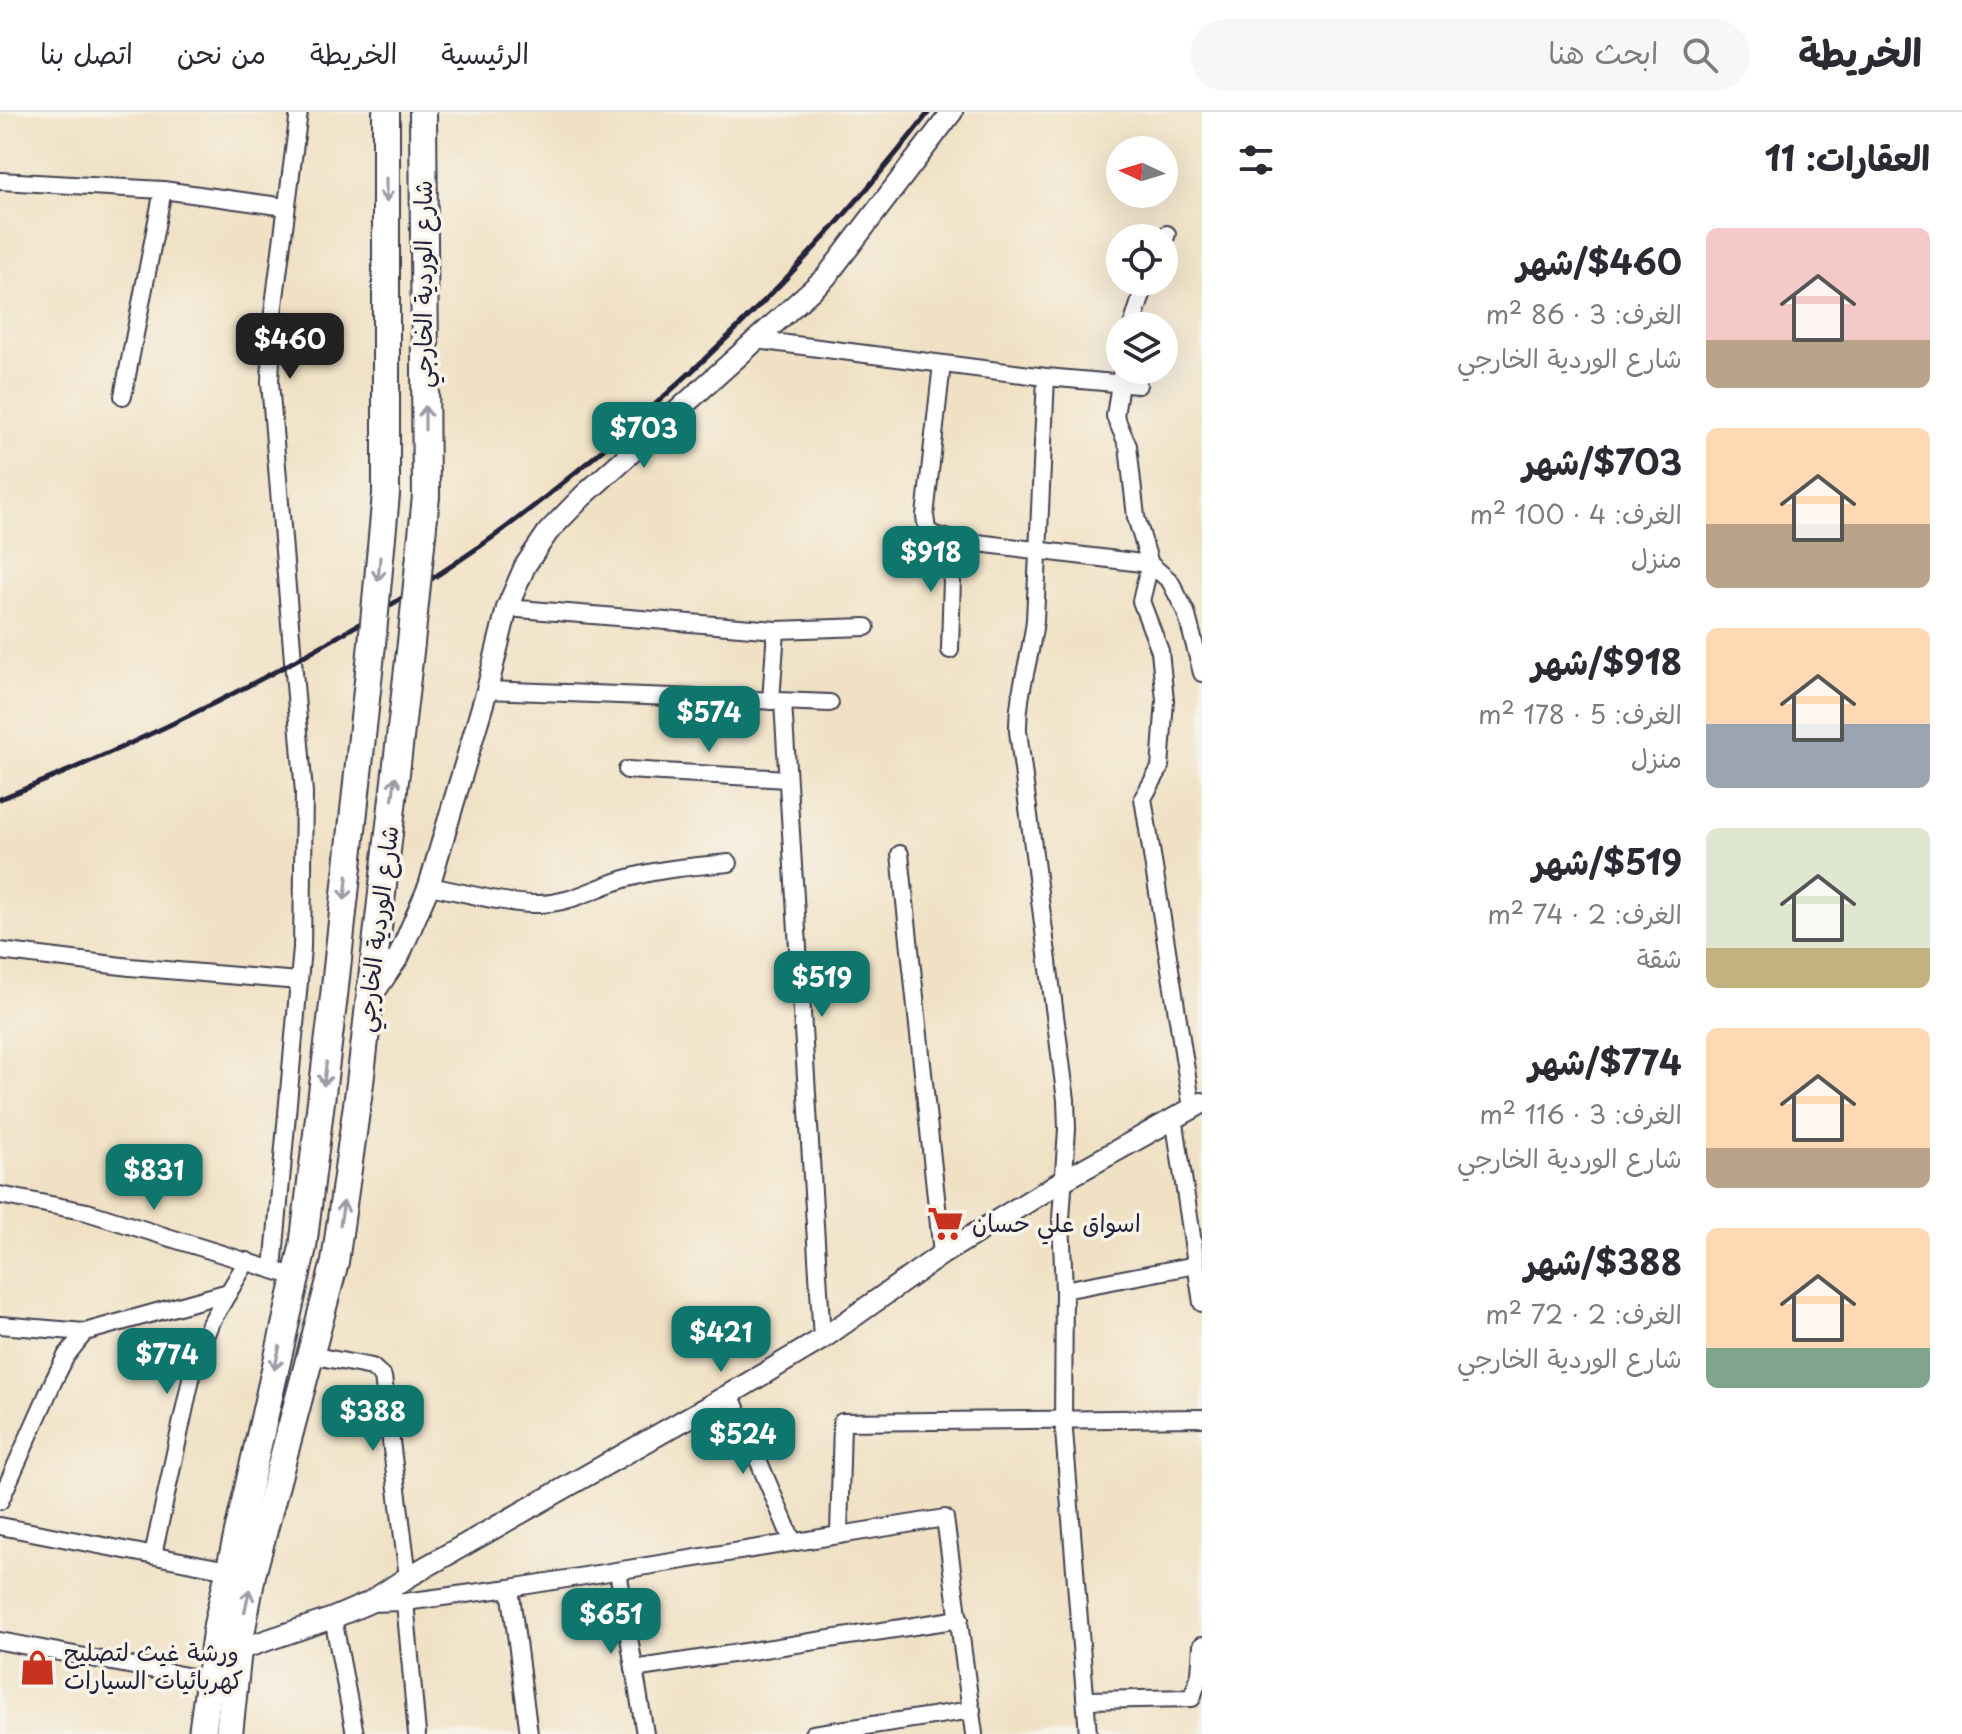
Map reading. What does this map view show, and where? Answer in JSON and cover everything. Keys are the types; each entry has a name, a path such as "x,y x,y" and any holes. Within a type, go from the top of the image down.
{"main road":[{"name":"شارع الوردية الخارجي","path":"202,1734 208,1680 228,1570 285,1323 285,1273 303,1247 334,996 386,494 386,112"},
{"name":"شارع الوردية الخارجي","path":"229,1734 238,1650 252,1575 335,1262 350,1163 426,496 423,112"},
{"path":"303,1247 304,1269 311,1274 320,1275 335,1262"},
{"path":"285,1323 304,1316 310,1324 312,1348"}],"street":[{"path":"0,1195 87,1212 285,1273 299,981 304,793 270,382 273,313 299,112"},
{"path":"369,1000 399,956 429,886 487,690 507,608 525,566 548,532 583,496 826,277 952,112"},
{"path":"0,181 163,190 286,207"},
{"path":"123,396 163,190"},
{"path":"756,340 1046,377 1106,377"},
{"path":"942,364 925,524 934,535 953,540 1150,564 1170,581 1186,612 1202,673"},
{"path":"1046,377 1034,629 1020,689 1018,731 1066,1100 1067,1129 1062,1181 1063,1418 1088,1734"},
{"path":"1119,384 1115,416 1128,446 1136,517 1150,564 1141,601 1160,651 1165,719 1160,768 1143,798 1189,1109 1196,1265 1202,1303"},
{"path":"950,650 953,540"},
{"path":"507,608 776,630 866,627"},
{"path":"776,630 777,702 787,779 822,1339"},
{"path":"487,690 830,703"},
{"path":"627,770 787,779"},
{"path":"900,854 942,1254"},
{"path":"429,886 537,904 589,895 628,877 729,863"},
{"path":"0,951 130,967 299,981"},
{"path":"238,1650 368,1603 822,1339 942,1254 1189,1109"},
{"path":"153,1555 194,1365 210,1324 247,1261"},
{"path":"1064,1290 1196,1265"},
{"path":"0,1325 85,1332 229,1292"},
{"path":"0,1501 66,1356 85,1332"},
{"path":"312,1348 372,1367 383,1377 408,1577"},
{"path":"730,1394 793,1542"},
{"path":"839,1535 842,1422 1202,1418"},
{"path":"368,1603 405,1602 510,1588 945,1518 974,1734"},
{"path":"0,1526 228,1570"},
{"path":"618,1571 645,1734"},
{"path":"510,1588 529,1734"},
{"path":"405,1602 417,1734"},
{"path":"333,1618 355,1734"},
{"path":"634,1669 960,1619"},
{"path":"0,1641 208,1680"},
{"path":"1087,1700 1192,1698 1201,1674 1202,1645"},
{"path":"813,1734 972,1710"}],"railway":[{"path":"0,799 125,746 307,654 423,585 496,534 612,442 698,366 818,244 929,112"}],"place":[{"name":"اسواق علي حسان","path":"946,1224"},
{"name":"ورشة غيث لتصليح كهربائيات السيارات","path":"38,1667"}]}
